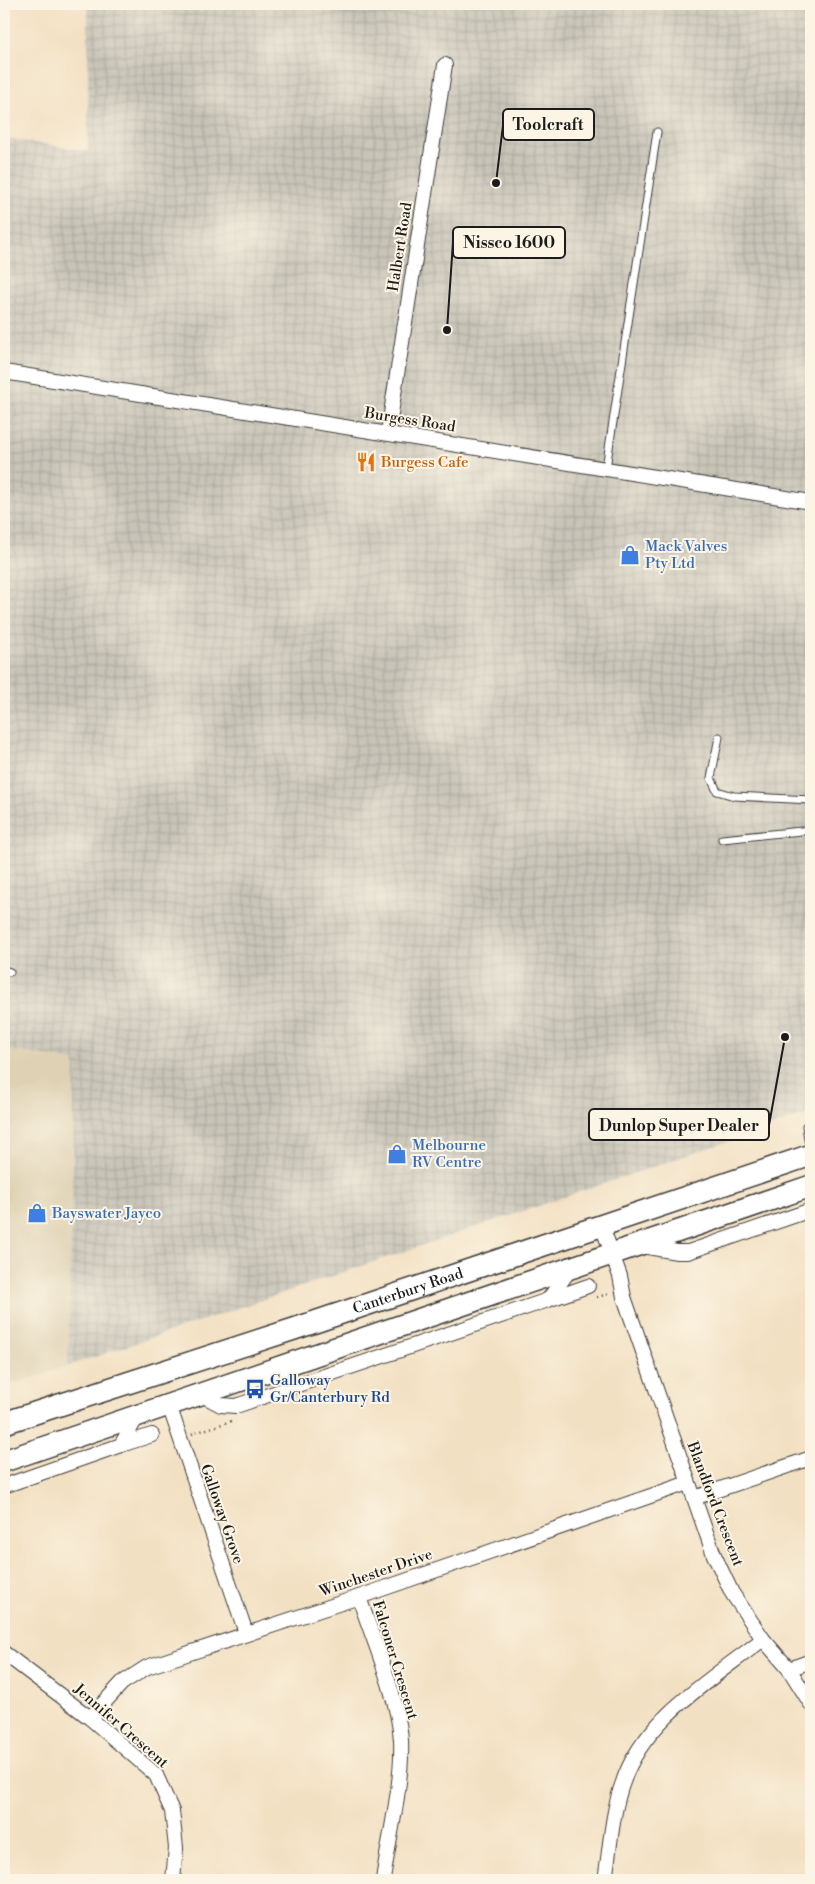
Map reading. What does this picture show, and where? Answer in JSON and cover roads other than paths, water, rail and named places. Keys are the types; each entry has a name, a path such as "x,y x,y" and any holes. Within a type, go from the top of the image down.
{"main road":[{"name":"Canterbury Road","path":"4,1423 811,1155"},
{"name":"Canterbury Road","path":"4,1461 811,1186"},
{"path":"158,1372 169,1405"}],"street":[{"name":"Halbert Road","path":"388,433 445,65"},
{"name":"Burgess Road","path":"4,372 811,502"},
{"name":"Canterbury Road","path":"638,1245 677,1252 688,1252 811,1210"},
{"name":"Blandford Crescent","path":"598,1227 620,1276 624,1297 714,1555 732,1592 763,1639 789,1669 811,1704"},
{"path":"548,1300 571,1267"},
{"path":"200,1394 221,1405 236,1406 588,1286"},
{"name":"Galloway Grove","path":"169,1405 246,1633"},
{"path":"121,1445 138,1415"},
{"path":"4,1486 152,1435"},
{"path":"694,1498 811,1458"},
{"name":"Winchester Drive","path":"90,1718 122,1683 147,1667 359,1597 688,1483"},
{"name":"Falconer Crescent","path":"359,1597 392,1695 401,1738 400,1764 383,1880"},
{"path":"605,1880 622,1783 634,1758 675,1708 763,1639"},
{"name":"Jennifer Crescent","path":"4,1653 14,1658 90,1718 156,1775 166,1793 174,1826 176,1848 173,1880"},
{"path":"789,1669 811,1661"}],"lane":[{"path":"606,468 656,132"},
{"path":"720,737 711,778 717,792 734,796 811,800"},
{"path":"722,839 811,830"},
{"path":"811,1124 806,1126 811,1155"}],"place":[{"name":"Toolcraft","path":"496,183"},
{"name":"Nissco 1600","path":"447,330"},
{"name":"Burgess Cafe","path":"366,462"},
{"name":"Mack Valves Pty Ltd","path":"630,555"},
{"name":"Dunlop Super Dealer","path":"785,1037"},
{"name":"Melbourne RV Centre","path":"397,1154"},
{"name":"Bayswater Jayco","path":"37,1213"},
{"name":"Galloway Gr/Canterbury Rd","path":"255,1389"}]}
